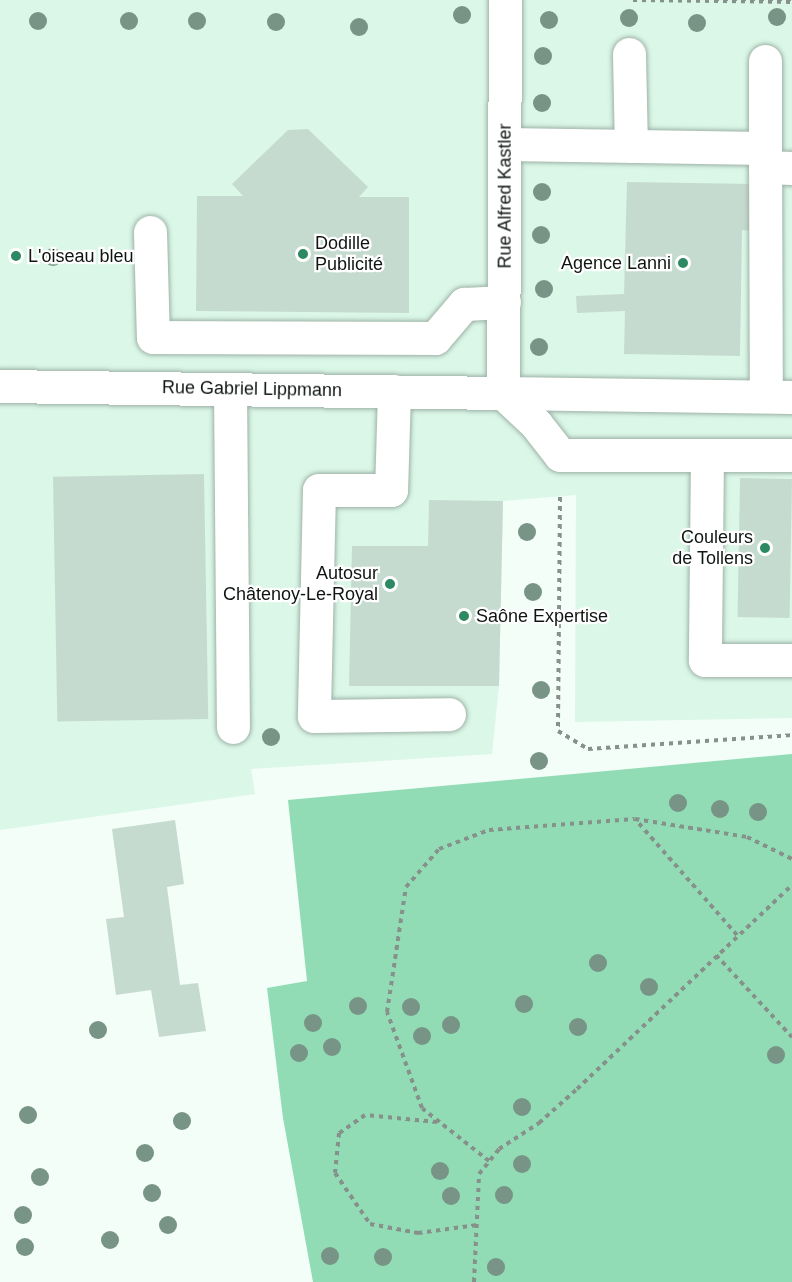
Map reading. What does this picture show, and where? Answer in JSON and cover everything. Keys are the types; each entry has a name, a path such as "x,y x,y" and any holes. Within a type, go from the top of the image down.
{"street":[{"name":"Rue Alfred Kastler","path":"503,393 505,0"},
{"path":"629,54 631,146"},
{"path":"765,61 774,161 779,397"},
{"path":"506,144 631,146 774,161"},
{"path":"150,232 153,337 435,338 464,304 504,302"},
{"name":"Rue Gabriel Lippmann","path":"0,386 779,397"},
{"path":"230,389 233,727"},
{"path":"394,391 391,490 319,490 314,716 449,714"},
{"path":"503,393 536,423 560,455 792,455"},
{"path":"707,455 705,660 792,660"}],"path":[{"path":"633,0 792,2"},
{"path":"560,455 558,731 588,749 792,735"},
{"path":"635,819 737,935"},
{"path":"489,1161 436,1122 422,1108 387,1012 406,887 439,849 489,830 635,819 747,837 792,859"},
{"path":"474,1282 479,1174 489,1161 578,1089 792,885"},
{"path":"716,955 792,1037"},
{"path":"436,1122 365,1115 339,1133 335,1173 370,1224 418,1233 477,1225"}],"shaded area":[{"path":"0,0 792,0 792,718 575,722 576,495 503,501 499,686 492,754 251,769 255,794 0,830"}],"green space":[{"path":"792,754 792,1282 313,1282 283,1118 267,988 307,981 288,800"}],"building":[{"name":"Dodille Publicité","path":"308,129 368,187 359,197 409,197 409,313 196,311 197,196 243,196 232,184 288,130"},
{"name":"Agence Lanni","path":"627,182 755,184 754,231 742,230 740,356 624,354 625,311 577,313 576,296 624,294"},
{"path":"204,474 208,719 57,722 53,477"},
{"name":"Couleurs de Tollens","path":"740,478 792,479 790,618 738,617"},
{"path":"429,500 503,501 499,686 349,686 352,546 428,546"},
{"path":"175,820 184,884 167,887 180,985 198,983 206,1031 159,1037 151,990 116,995 106,919 124,917 112,829"}],"place":[{"name":"Dodille Publicité","path":"303,254"},
{"name":"L'oiseau bleu","path":"16,256"},
{"name":"Agence Lanni","path":"683,263"},
{"name":"Couleurs de Tollens","path":"765,548"},
{"name":"Autosur Châtenoy-Le-Royal","path":"390,584"},
{"name":"Saône Expertise","path":"464,616"}]}
